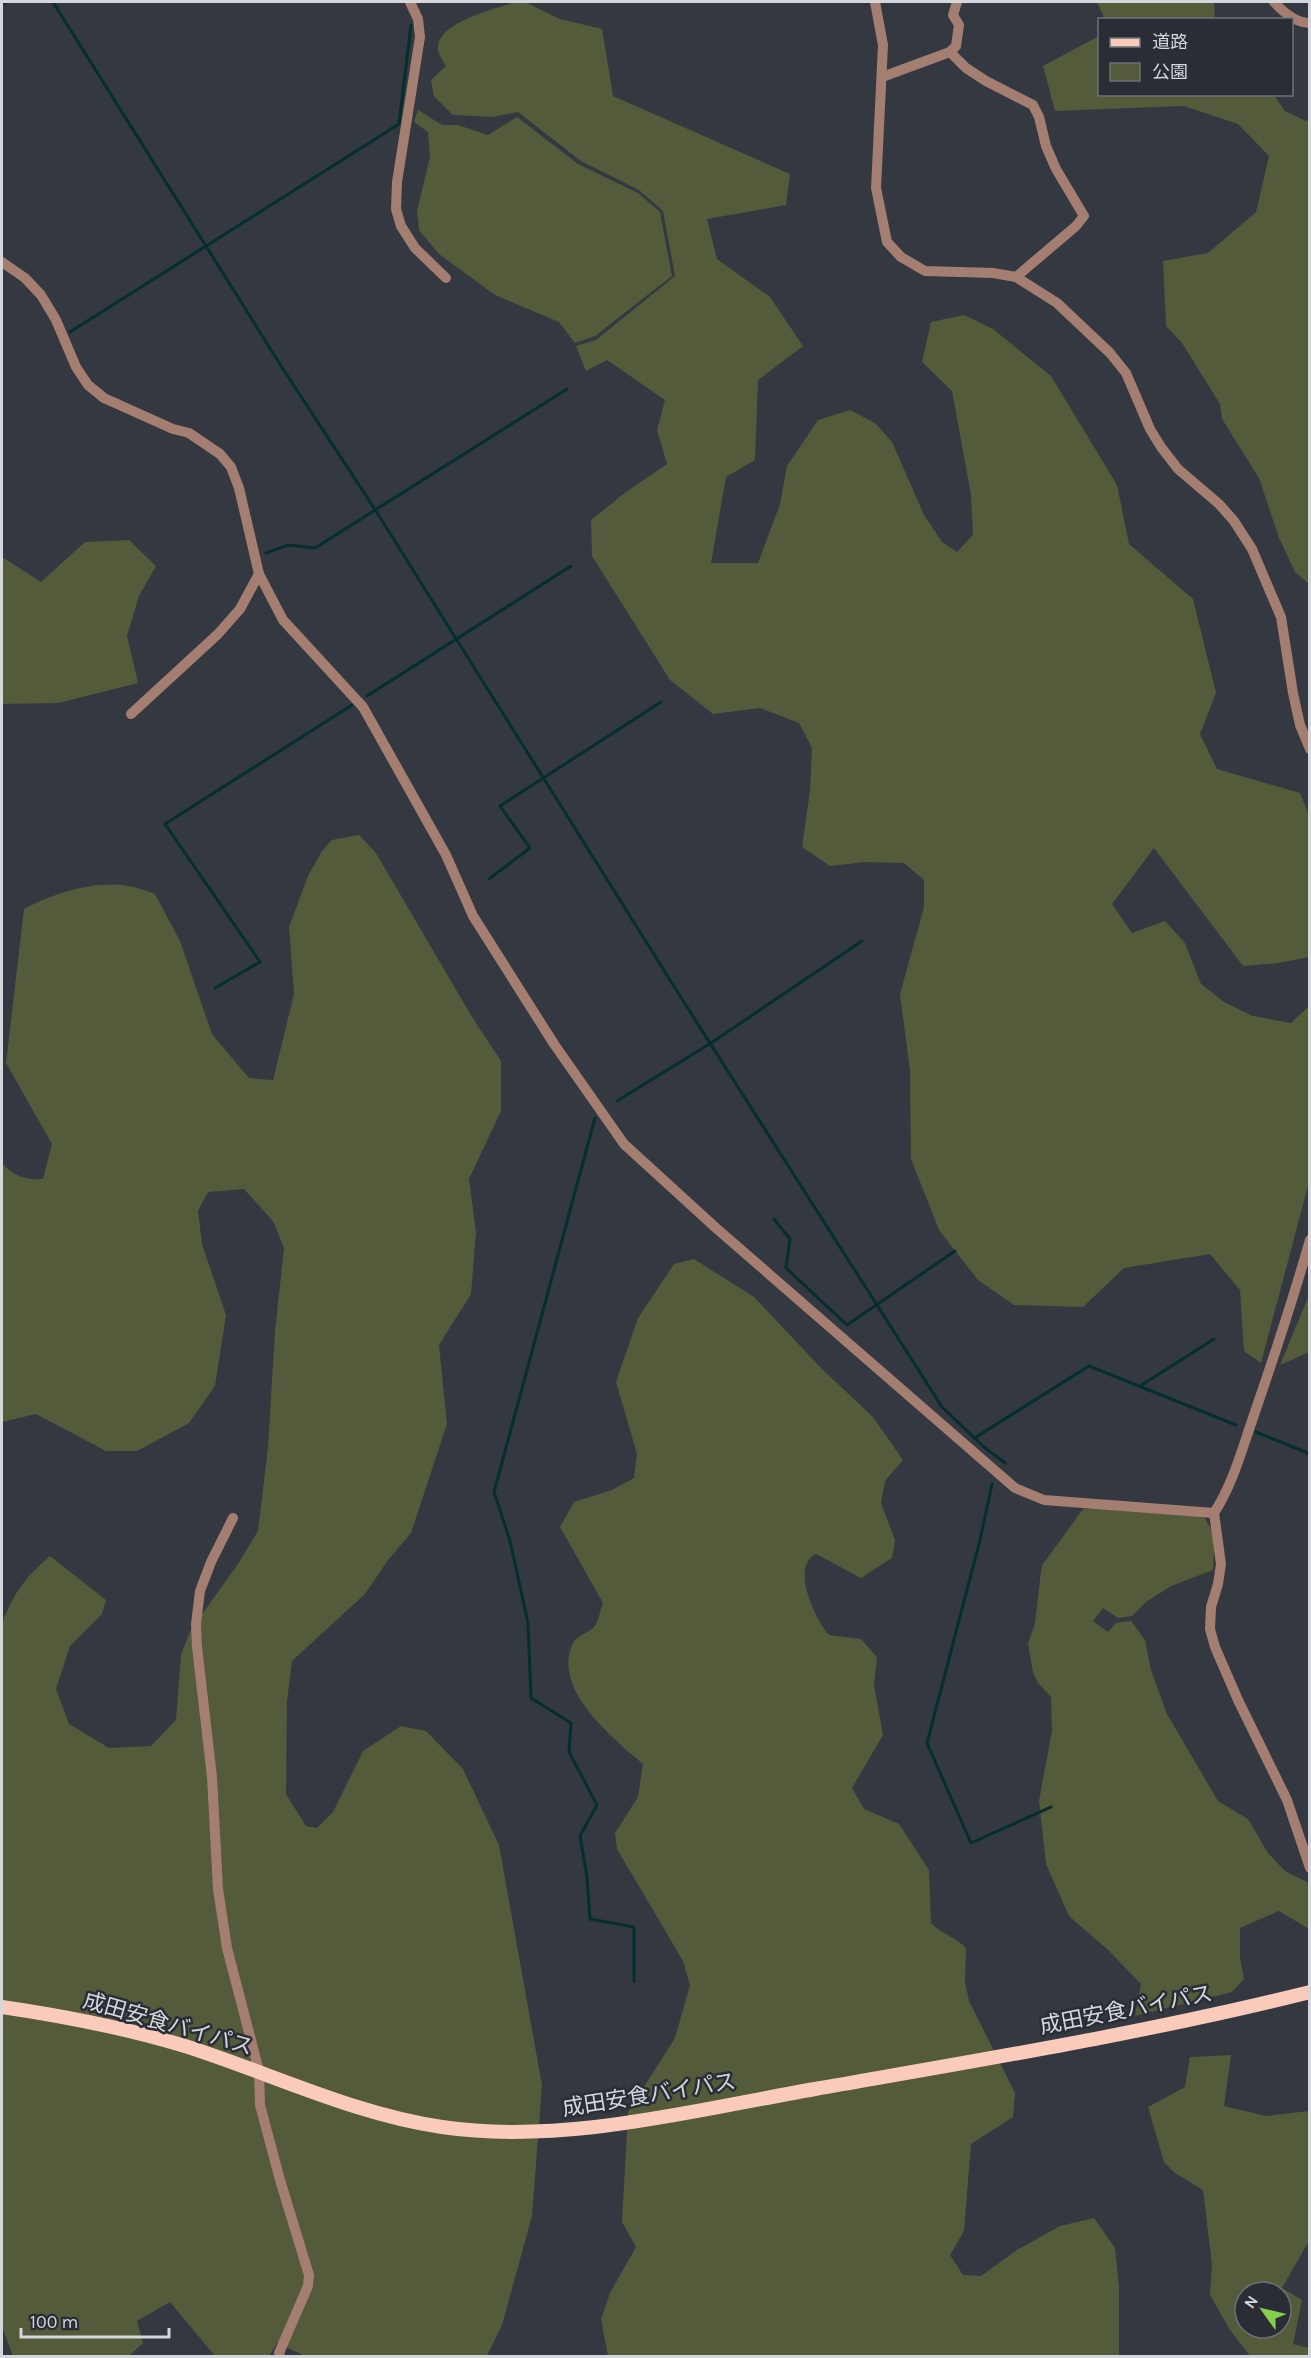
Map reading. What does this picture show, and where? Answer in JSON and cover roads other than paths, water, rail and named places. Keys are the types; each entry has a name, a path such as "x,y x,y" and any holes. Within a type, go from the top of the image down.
{"main road":[{"name":"成田安食バイパス","path":"2,2007 134,2032 184,2046 399,2118 442,2127 478,2131 534,2132 583,2129 1123,2034 1310,1992"}],"street":[{"path":"410,2 417,19 420,37 397,182 396,209 401,225 414,248 446,278"},
{"path":"875,2 884,45 876,188 887,242 900,257 925,272 993,273 1016,277 1057,303 1110,353 1126,373 1150,429 1161,447 1178,469 1219,504 1234,521 1251,549 1281,617 1300,725 1310,749"},
{"path":"882,77 950,52 956,46 959,26 953,15 957,2"},
{"path":"1274,2 1284,14 1292,18"},
{"path":"1293,18 1305,24 1310,23"},
{"path":"950,52 966,68 986,81 1033,105 1053,162 1084,216 1076,226 1016,277"},
{"path":"2,262 25,278 40,295 56,320 76,367 88,385 104,398 173,429 189,433 220,454 231,466 239,488 259,574 283,620 363,707 446,855 473,916 554,1044 624,1144 1015,1488 1044,1500 1214,1513"},
{"path":"131,714 218,634 240,609 259,574"},
{"path":"1310,1240 1277,1352 1235,1470 1223,1499 1214,1513 1221,1564 1211,1606 1210,1629 1215,1647 1238,1700 1287,1800 1310,1868"},
{"path":"233,1518 200,1591 196,1647 212,1777 218,1889 225,1936 259,2071 260,2105 309,2275 308,2286 279,2353 280,2356"}],"waterway":[{"path":"2,4 6,2"},
{"path":"53,2 283,369 376,511 692,1015 942,1407 984,1447 1005,1463"},
{"path":"70,332 399,124 411,25"},
{"path":"266,553 288,545 315,548 567,389"},
{"path":"367,696 571,566"},
{"path":"489,879 530,848 500,806 661,702"},
{"path":"215,988 260,962 165,824 352,705"},
{"path":"617,1101 711,1043 862,941"},
{"path":"595,1118 494,1492 510,1541 528,1623 531,1698 571,1723 569,1752 597,1805 580,1836 587,1877 590,1919 634,1927 634,1981"},
{"path":"774,1219 790,1239 786,1268 847,1325 955,1251"},
{"path":"1140,1386 1214,1339"},
{"path":"976,1437 1089,1366 1236,1425"},
{"path":"1256,1432 1310,1454"},
{"path":"992,1484 980,1540 927,1743 971,1843 1051,1807"}]}
